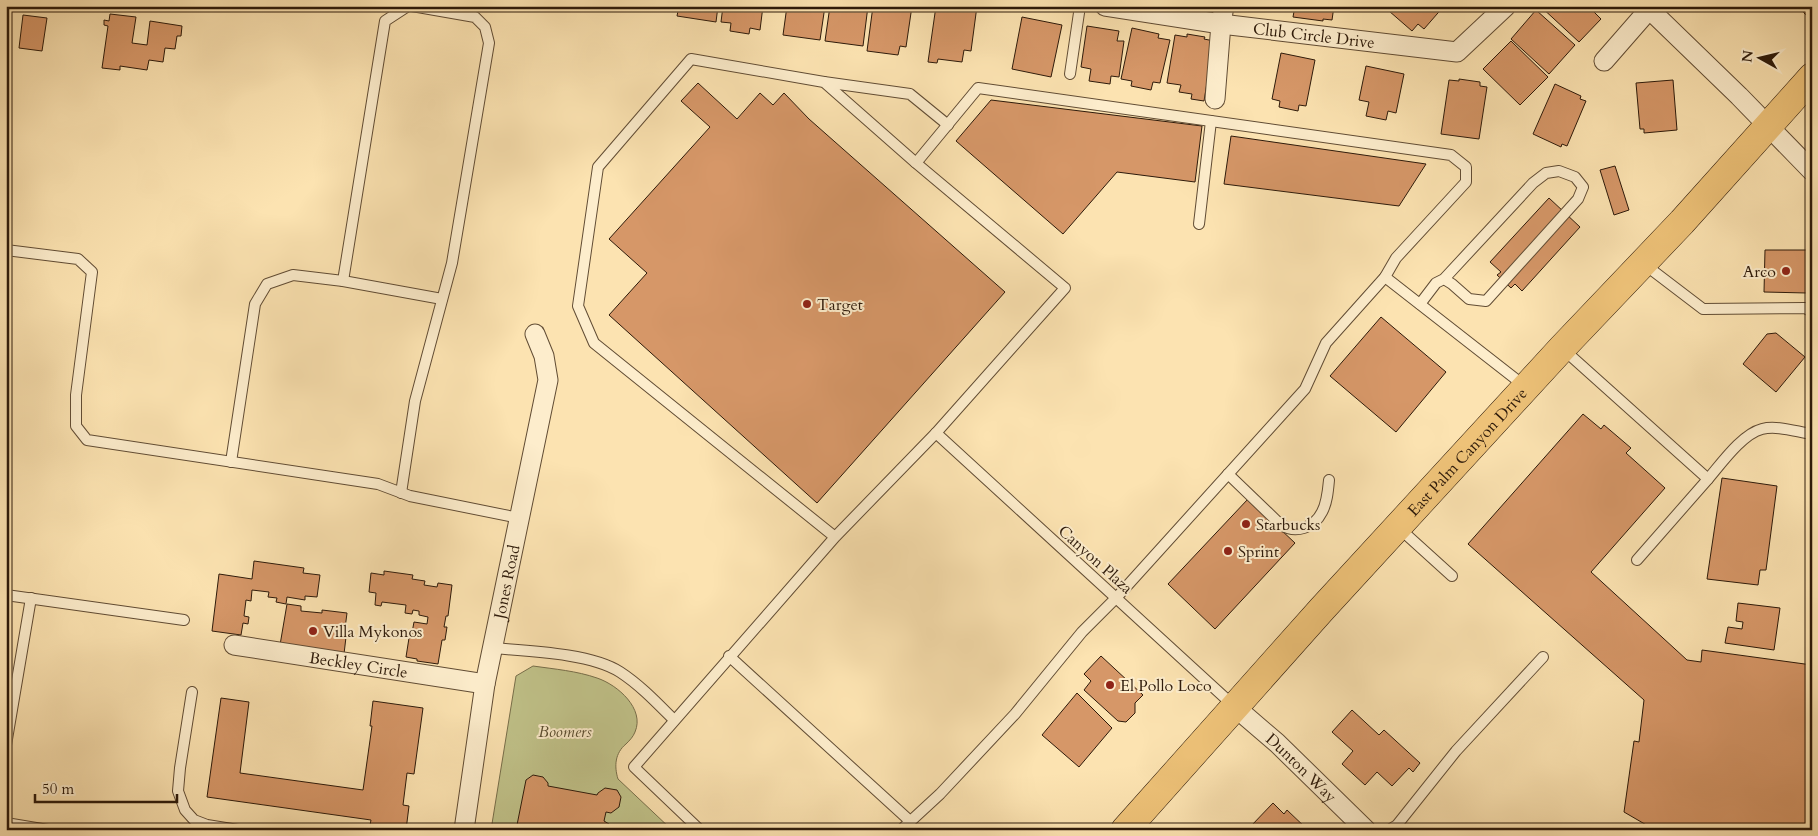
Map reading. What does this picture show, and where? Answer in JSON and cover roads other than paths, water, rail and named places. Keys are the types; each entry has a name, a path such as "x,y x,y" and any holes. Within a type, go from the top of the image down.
{"main road":[{"name":"East Palm Canyon Drive","path":"1125,830 1322,609 1562,348 1682,222 1812,77"}],"street":[{"name":"Club Circle Drive","path":"1105,6 1223,15 1457,52 1501,8"},
{"path":"1604,61 1649,7 1812,171"},
{"path":"1215,99 1223,15"},
{"name":"Jones Road","path":"464,830 485,684 548,380 544,356 535,334"},
{"name":"Beckley Circle","path":"234,645 485,684"},
{"name":"Dunton Way","path":"1235,707 1277,743 1366,830"}],"lane":[{"path":"343,281 385,21 408,6"},
{"path":"401,493 415,401 452,263 489,43 485,27 475,17 412,6"},
{"path":"1070,74 1080,6"},
{"path":"835,537 594,344 578,306 598,167 691,59 824,82 910,94 948,126"},
{"path":"700,830 634,766 835,537 936,433 1065,288 916,163 824,82"},
{"path":"901,830 940,794 1015,714 1082,632 1305,389 1326,343 1385,277 1396,258 1466,182 1466,167 1451,155 978,88 916,163"},
{"path":"1199,224 1211,121"},
{"path":"1420,304 1436,282 1444,279 1500,217 1533,183 1546,173 1559,170 1575,176 1583,187 1578,199 1486,301 1469,299 1444,279"},
{"path":"6,250 78,259 92,272 76,395 76,426 87,440 378,484 401,493 519,518"},
{"path":"1643,263 1703,309 1805,308 1812,312"},
{"path":"231,462 255,304 267,284 293,275 343,281 442,299"},
{"path":"1385,277 1526,387"},
{"path":"1562,348 1708,479"},
{"path":"1637,560 1744,439 1761,429 1777,429 1812,434"},
{"name":"Canyon Plaza","path":"936,433 1235,707"},
{"path":"1228,474 1290,531 1301,530 1312,524 1322,513 1329,480"},
{"path":"1398,528 1452,576"},
{"path":"6,595 184,620"},
{"path":"6,746 30,598"},
{"path":"492,648 596,661 619,671 642,688 674,720"},
{"path":"729,656 910,821"},
{"path":"1389,830 1396,825 1456,751 1543,657"},
{"path":"192,692 178,791 185,810 194,820 207,825 238,830"},
{"path":"6,824 48,830"}],"place":[{"name":"Arco","path":"1786,271"},
{"name":"Target","path":"807,304"},
{"name":"Starbucks","path":"1246,524"},
{"name":"Sprint","path":"1228,551"},
{"name":"Villa Mykonos","path":"313,631"},
{"name":"El Pollo Loco","path":"1110,685"}],"park label":[{"name":"Boomers","path":"565,731"}]}
